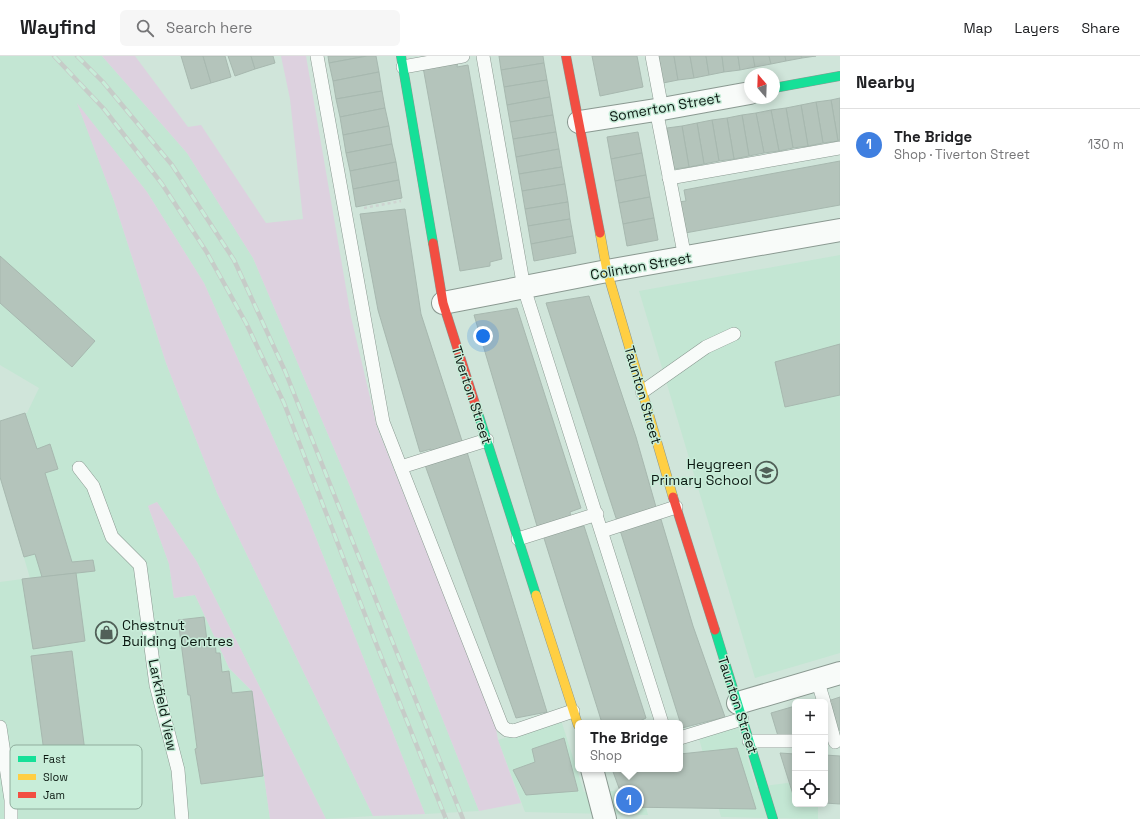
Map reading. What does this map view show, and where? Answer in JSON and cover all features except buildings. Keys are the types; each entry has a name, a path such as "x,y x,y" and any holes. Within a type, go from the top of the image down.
{"street":[{"name":"Taunton Street","path":"566,56 606,271 676,507 774,819"},
{"name":"Tiverton Street","path":"402,62 443,303 577,720"},
{"path":"780,87 840,76"},
{"name":"Somerton Street","path":"579,122 744,94"},
{"name":"Colinton Street","path":"443,303 606,271 840,230"},
{"path":"740,711 818,679 840,673"},
{"path":"593,772 605,819"}],"lane":[{"path":"317,56 383,422 502,726 507,730 514,731 574,711"},
{"path":"402,62 463,56"},
{"path":"483,56 524,288 597,514 661,720"},
{"path":"652,56 669,178 685,258"},
{"path":"669,178 840,148"},
{"path":"642,392 706,347 734,334"},
{"path":"401,467 487,440"},
{"name":"Larkfield View","path":"78,468 94,486 112,537 140,564 156,685 178,770 182,819"},
{"path":"602,532 676,507"},
{"path":"518,539 597,514"},
{"path":"818,679 823,699"},
{"path":"683,737 740,711"},
{"path":"828,720 833,742"},
{"path":"0,727 10,793"},
{"path":"749,741 792,741"}],"path":[{"path":"345,211 425,197"}],"shaded area":[{"path":"0,56 102,56 187,153 253,258 352,491 479,811 425,814 303,505 204,283 147,192 78,105 114,201 166,363 217,493 373,816 326,819 197,562 157,502 148,506 169,564 174,598 195,595 229,668 252,691 270,819 0,819 0,582 30,578 0,477 0,421 27,413 39,388 0,365"},
{"path":"102,56 135,56 188,127 201,125 266,223 303,219 290,99 281,56 306,56 351,317 377,427 495,723 498,740 521,803 479,811 352,491 253,258 187,153"},
{"path":"77,103 147,192 204,283 303,505 425,814 373,816 217,493 166,363 114,201"},
{"name":"Heygreen Primary School","path":"840,255 840,653 755,678 639,291"},
{"path":"157,502 197,562 326,819 270,819 252,691 229,668 195,595 174,598 169,564 148,506"},
{"path":"735,716 756,787 792,782 792,807 818,807 818,819 721,817 696,728"},
{"path":"561,720 575,764 575,772 578,772 584,792 613,791 640,784 648,815 525,812 498,740"}],"railway":[{"path":"54,56 104,109 162,184 206,251 246,323 284,403 377,646 446,819"},
{"path":"77,56 103,82 172,165 234,260 285,371 463,819"}],"traffic: fast":[{"path":"401,56 433,243"},
{"path":"780,87 840,76"},
{"path":"477,410 536,595"},
{"path":"715,630 773,819"}],"traffic: slow":[{"path":"600,233 607,271 673,497"},
{"path":"536,595 576,720"}],"traffic: jam":[{"path":"566,56 600,233"},
{"path":"433,243 443,303 477,410"},
{"path":"673,497 715,630"}],"place":[{"name":"Heygreen Primary School","path":"767,472"},
{"name":"Chestnut Building Centres","path":"106,633"},
{"name":"The Bridge","path":"629,800"}]}
